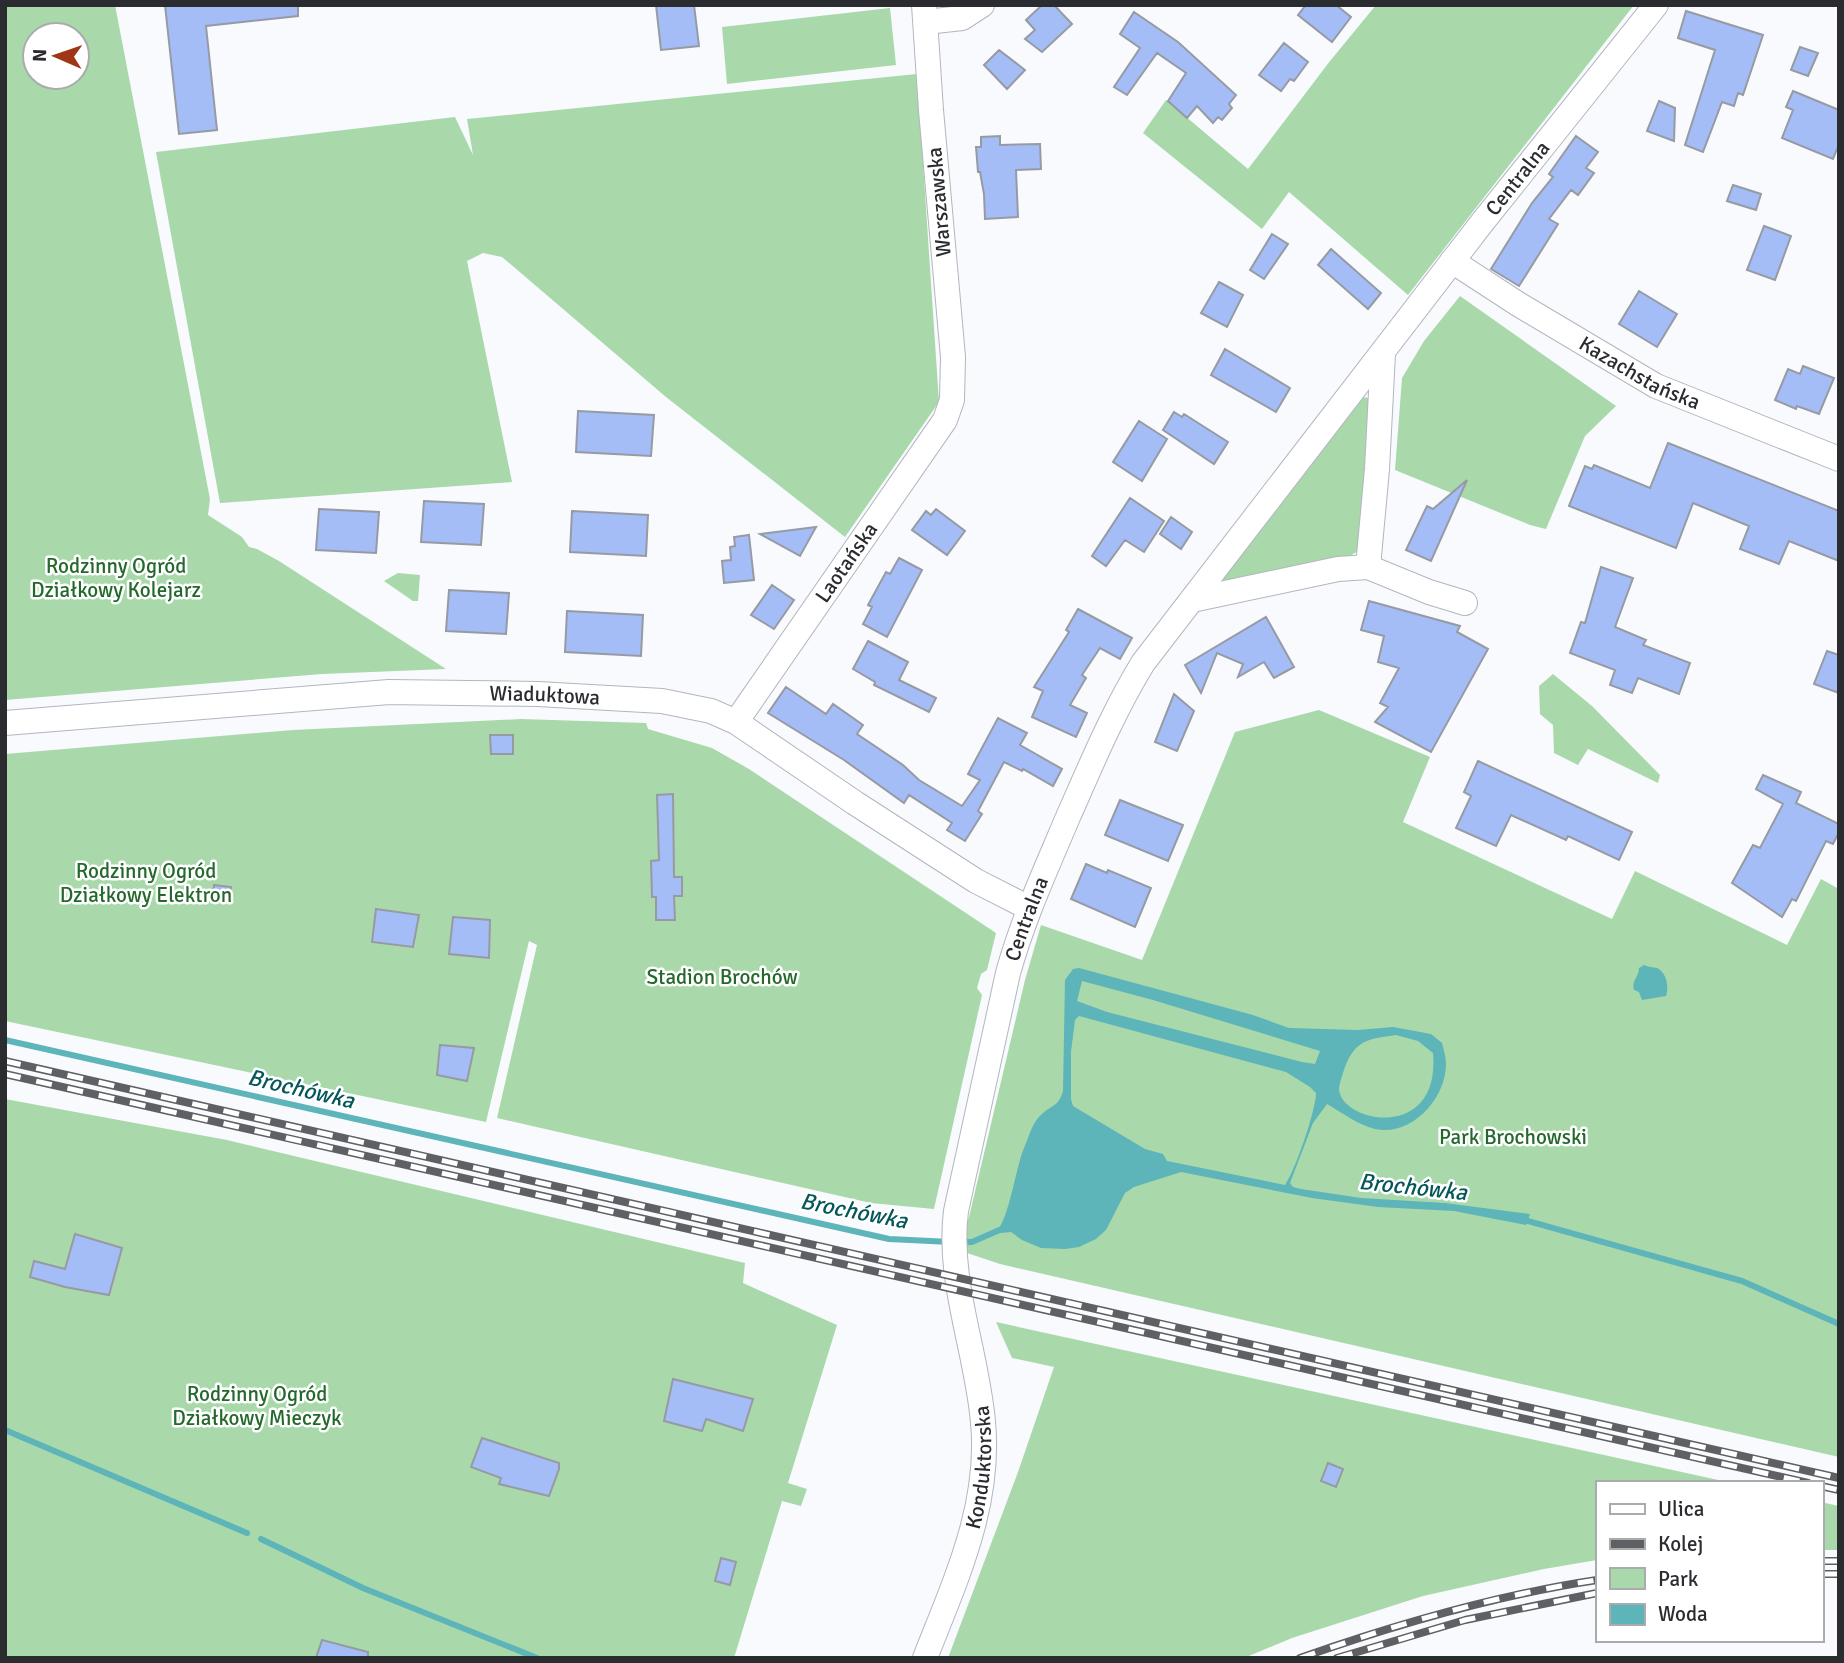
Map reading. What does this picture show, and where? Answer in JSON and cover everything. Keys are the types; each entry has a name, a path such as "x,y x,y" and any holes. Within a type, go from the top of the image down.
{"street":[{"path":"925,14 962,18 982,5"},
{"name":"Centralna","path":"956,1264 954,1228 1018,934 1121,700 1143,663 1452,261 1656,5"},
{"name":"Warszawska","path":"925,14 930,110 953,357 952,400"},
{"name":"Kazachstańska","path":"1452,261 1530,312 1656,386 1839,459"},
{"path":"1368,568 1377,468 1382,354"},
{"name":"Laotańska","path":"736,722 945,420 952,400"},
{"path":"1192,600 1338,569 1368,568 1465,603"},
{"name":"Wiaduktowa","path":"5,723 389,692 662,701 711,711 736,722 976,881 1029,908"},
{"name":"Konduktorska","path":"925,1658 965,1553 978,1509 985,1469 978,1379 956,1264"}],"green space":[{"name":"Rodzinny Ogród Działkowy Kolejarz","path":"5,5 115,5 210,499 208,515 242,537 249,547 279,561 446,669 322,674 5,700"},
{"path":"1376,5 1634,5 1408,295 1289,192 1262,229 1143,133 1166,100 1248,169"},
{"path":"890,8 896,65 727,84 722,27"},
{"path":"917,74 939,402 845,537 666,397 502,257 483,253 467,261 512,482 220,503 156,152 455,117 473,155 467,119"},
{"path":"1460,296 1616,406 1585,436 1546,529 1395,470 1402,378 1424,341"},
{"path":"1362,397 1369,398 1371,402 1360,550 1350,556 1225,582 1223,577"},
{"path":"398,573 420,575 418,601 413,601 384,581"},
{"path":"1553,674 1592,706 1660,775 1658,783 1588,749 1578,765 1554,753 1553,725 1540,714 1539,686"},
{"name":"Park Brochowski","path":"1319,710 1430,757 1403,822 1612,919 1635,871 1787,945 1821,879 1839,889 1839,1457 1000,1264 964,1252 963,1235 1041,925 1142,960 1235,732"},
{"path":"521,719 646,723 648,729 712,748 749,769 996,933 987,970 981,974 977,988 982,995 934,1209 871,1203 497,1118 537,945 529,941 486,1122 5,1021 5,754 293,730"},
{"name":"Rodzinny Ogród Działkowy Mieczyk","path":"5,1099 227,1140 745,1263 743,1283 837,1325 788,1483 807,1489 801,1506 782,1501 734,1658 5,1658"},
{"path":"996,1322 1723,1481 1596,1481 1596,1560 1423,1596 1292,1638 1244,1658 948,1658 1018,1472 1054,1367 1012,1358"},
{"path":"1823,1502 1839,1506 1839,1550 1823,1550"}],"water":[{"path":"1644,965 1657,968 1663,973 1667,985 1666,996 1642,1000 1639,992 1634,990 1639,968"},
{"path":"1079,968 1253,1015 1289,1028 1358,1030 1393,1027 1431,1034 1442,1043 1446,1064 1440,1090 1424,1113 1401,1127 1375,1129 1327,1104 1313,1123 1290,1183 1301,1189 1361,1198 1445,1203 1530,1214 1526,1225 1454,1211 1378,1207 1312,1198 1181,1172 1134,1187 1125,1193 1106,1230 1096,1239 1079,1247 1041,1248 1011,1232 1001,1233 998,1229 1006,1214 1021,1156 1031,1130 1039,1117 1057,1103 1063,1091 1065,980 1073,969","holes":["1082,981 1153,1000 1320,1051 1315,1064 1302,1062 1107,1012 1077,1001","1079,1016 1286,1072 1310,1087 1316,1093 1313,1113 1285,1185 1167,1161 1163,1154 1145,1149 1073,1106 1071,1052 1075,1020","1396,1035 1418,1041 1433,1053 1431,1082 1422,1101 1407,1113 1389,1117 1371,1116 1355,1110 1343,1100 1339,1085 1349,1058 1359,1046 1371,1039"]}],"building":[{"path":"165,5 298,5 298,16 206,26 217,130 179,134"},
{"path":"656,5 694,5 699,46 661,50"},
{"path":"1042,5 1054,5 1072,24 1042,52 1025,39 1035,30 1026,20"},
{"path":"1306,5 1336,5 1351,17 1332,42 1298,15"},
{"path":"1686,11 1763,35 1743,95 1738,93 1734,106 1722,102 1703,152 1685,145 1715,50 1678,38"},
{"path":"1134,12 1178,42 1236,95 1229,104 1232,108 1222,120 1218,117 1213,123 1197,106 1187,118 1168,101 1186,73 1157,53 1127,95 1114,87 1140,48 1120,34"},
{"path":"1284,43 1308,62 1294,81 1290,79 1281,91 1259,75"},
{"path":"1800,47 1818,53 1808,76 1791,70"},
{"path":"999,50 1025,70 1007,89 984,65"},
{"path":"1793,91 1839,110 1839,144 1833,159 1782,138 1793,110 1786,107"},
{"path":"1659,101 1675,108 1674,141 1647,131"},
{"path":"1000,136 1000,145 1040,144 1041,169 1016,170 1018,217 985,219 984,194 978,172 976,147 981,147 981,137"},
{"path":"1576,136 1598,152 1586,168 1594,173 1578,195 1571,190 1549,219 1558,224 1519,286 1491,269 1532,203 1553,177 1549,174"},
{"path":"1733,185 1761,194 1756,210 1727,201"},
{"path":"1764,226 1791,236 1775,280 1747,270"},
{"path":"1272,234 1288,244 1264,279 1250,270"},
{"path":"1331,249 1381,293 1368,309 1318,265"},
{"path":"1219,282 1243,295 1227,327 1201,313"},
{"path":"1639,291 1677,314 1657,347 1619,324"},
{"path":"1225,349 1290,388 1276,412 1211,375"},
{"path":"1803,366 1834,378 1819,414 1797,406 1796,409 1775,400 1788,369 1800,374"},
{"path":"578,411 654,415 651,456 576,452"},
{"path":"1174,412 1182,417 1184,414 1228,442 1214,464 1163,430"},
{"path":"1139,421 1167,439 1142,481 1113,462"},
{"path":"1668,443 1839,511 1839,561 1789,541 1779,564 1740,549 1749,526 1693,503 1676,548 1569,506 1585,466 1592,469 1594,465 1650,488"},
{"path":"1467,480 1431,561 1406,550 1427,506 1433,509"},
{"path":"1130,498 1164,521 1144,552 1125,540 1106,566 1092,556"},
{"path":"424,501 484,504 481,545 421,542"},
{"path":"319,509 379,512 376,553 316,550"},
{"path":"936,509 965,531 947,555 912,530 926,511 931,515"},
{"path":"572,511 648,515 646,556 570,552"},
{"path":"1171,517 1192,532 1181,549 1160,534"},
{"path":"816,527 800,556 760,534"},
{"path":"749,535 754,580 724,583 722,561 731,560 730,547 735,546 734,537"},
{"path":"899,558 922,570 887,637 863,624 872,607 868,605 886,572 890,574"},
{"path":"1601,567 1633,578 1615,627 1646,640 1643,645 1690,663 1679,694 1638,678 1632,693 1610,685 1615,670 1570,653 1581,622 1585,623"},
{"path":"772,585 794,600 774,629 751,615"},
{"path":"449,590 509,593 506,634 446,631"},
{"path":"1369,601 1460,626 1457,632 1488,649 1431,752 1375,722 1388,707 1380,703 1399,668 1378,662 1384,636 1361,630"},
{"path":"1078,609 1132,638 1120,659 1100,648 1082,675 1086,678 1070,705 1087,713 1076,737 1032,717 1043,691 1034,687 1069,632 1066,630"},
{"path":"567,611 643,615 641,656 565,652"},
{"path":"1266,617 1294,667 1274,678 1264,662 1238,677 1243,664 1217,653 1201,693 1185,665"},
{"path":"868,641 908,662 899,680 936,698 929,712 874,685 875,682 853,669"},
{"path":"1827,651 1839,655 1839,693 1814,684"},
{"path":"786,687 826,714 833,704 863,725 857,734 903,765 919,780 962,806 980,780 968,774 998,718 1027,733 1020,745 1062,769 1053,786 1004,762 978,811 982,814 965,841 947,830 952,823 909,795 904,803 844,760 768,713"},
{"path":"1174,694 1194,711 1177,751 1155,742"},
{"path":"490,735 513,735 513,754 491,754"},
{"path":"1478,761 1632,832 1619,860 1568,836 1566,840 1511,815 1496,846 1456,828 1471,796 1464,792"},
{"path":"1763,775 1801,792 1796,803 1839,824 1839,832 1833,844 1826,841 1796,901 1792,899 1782,917 1732,883 1753,845 1760,848 1783,804 1756,789"},
{"path":"673,794 674,877 682,877 682,896 674,896 675,920 656,920 651,861 659,860 657,795"},
{"path":"1120,800 1183,825 1168,861 1105,835"},
{"path":"1086,864 1151,888 1135,927 1071,899"},
{"path":"214,885 231,887 228,902 213,901"},
{"path":"376,909 419,915 413,947 372,942"},
{"path":"453,917 490,920 489,958 449,954"},
{"path":"440,1045 474,1048 467,1081 437,1075"},
{"path":"75,1234 122,1248 109,1295 30,1277 34,1261 65,1269"},
{"path":"673,1379 753,1399 743,1431 706,1419 702,1431 664,1421"},
{"path":"482,1438 559,1463 549,1496 499,1484 501,1478 471,1467"},
{"path":"1328,1463 1343,1469 1336,1487 1321,1481"},
{"path":"721,1558 736,1562 730,1585 715,1581"},
{"path":"322,1640 368,1652 368,1658 316,1658"}],"waterway":[{"name":"Brochówka","path":"5,1040 889,1239 951,1242"},
{"name":"Brochówka","path":"1521,1219 1742,1281 1839,1324"},
{"name":"Brochówka","path":"961,1242 972,1242 1004,1228"},
{"path":"5,1430 247,1533"},
{"path":"261,1539 363,1588 537,1658"}],"railway":[{"path":"5,1061 1839,1478"},
{"path":"5,1074 1799,1481"},
{"path":"1823,1486 1839,1490"},
{"path":"1823,1561 1839,1561"},
{"path":"1823,1574 1839,1574"},
{"path":"1300,1658 1447,1612 1596,1580"},
{"path":"1337,1658 1465,1620 1596,1593"}],"park label":[{"name":"Rodzinny Ogród Działkowy Elektron","path":"146,883"},
{"name":"Stadion Brochów","path":"722,977"}]}
